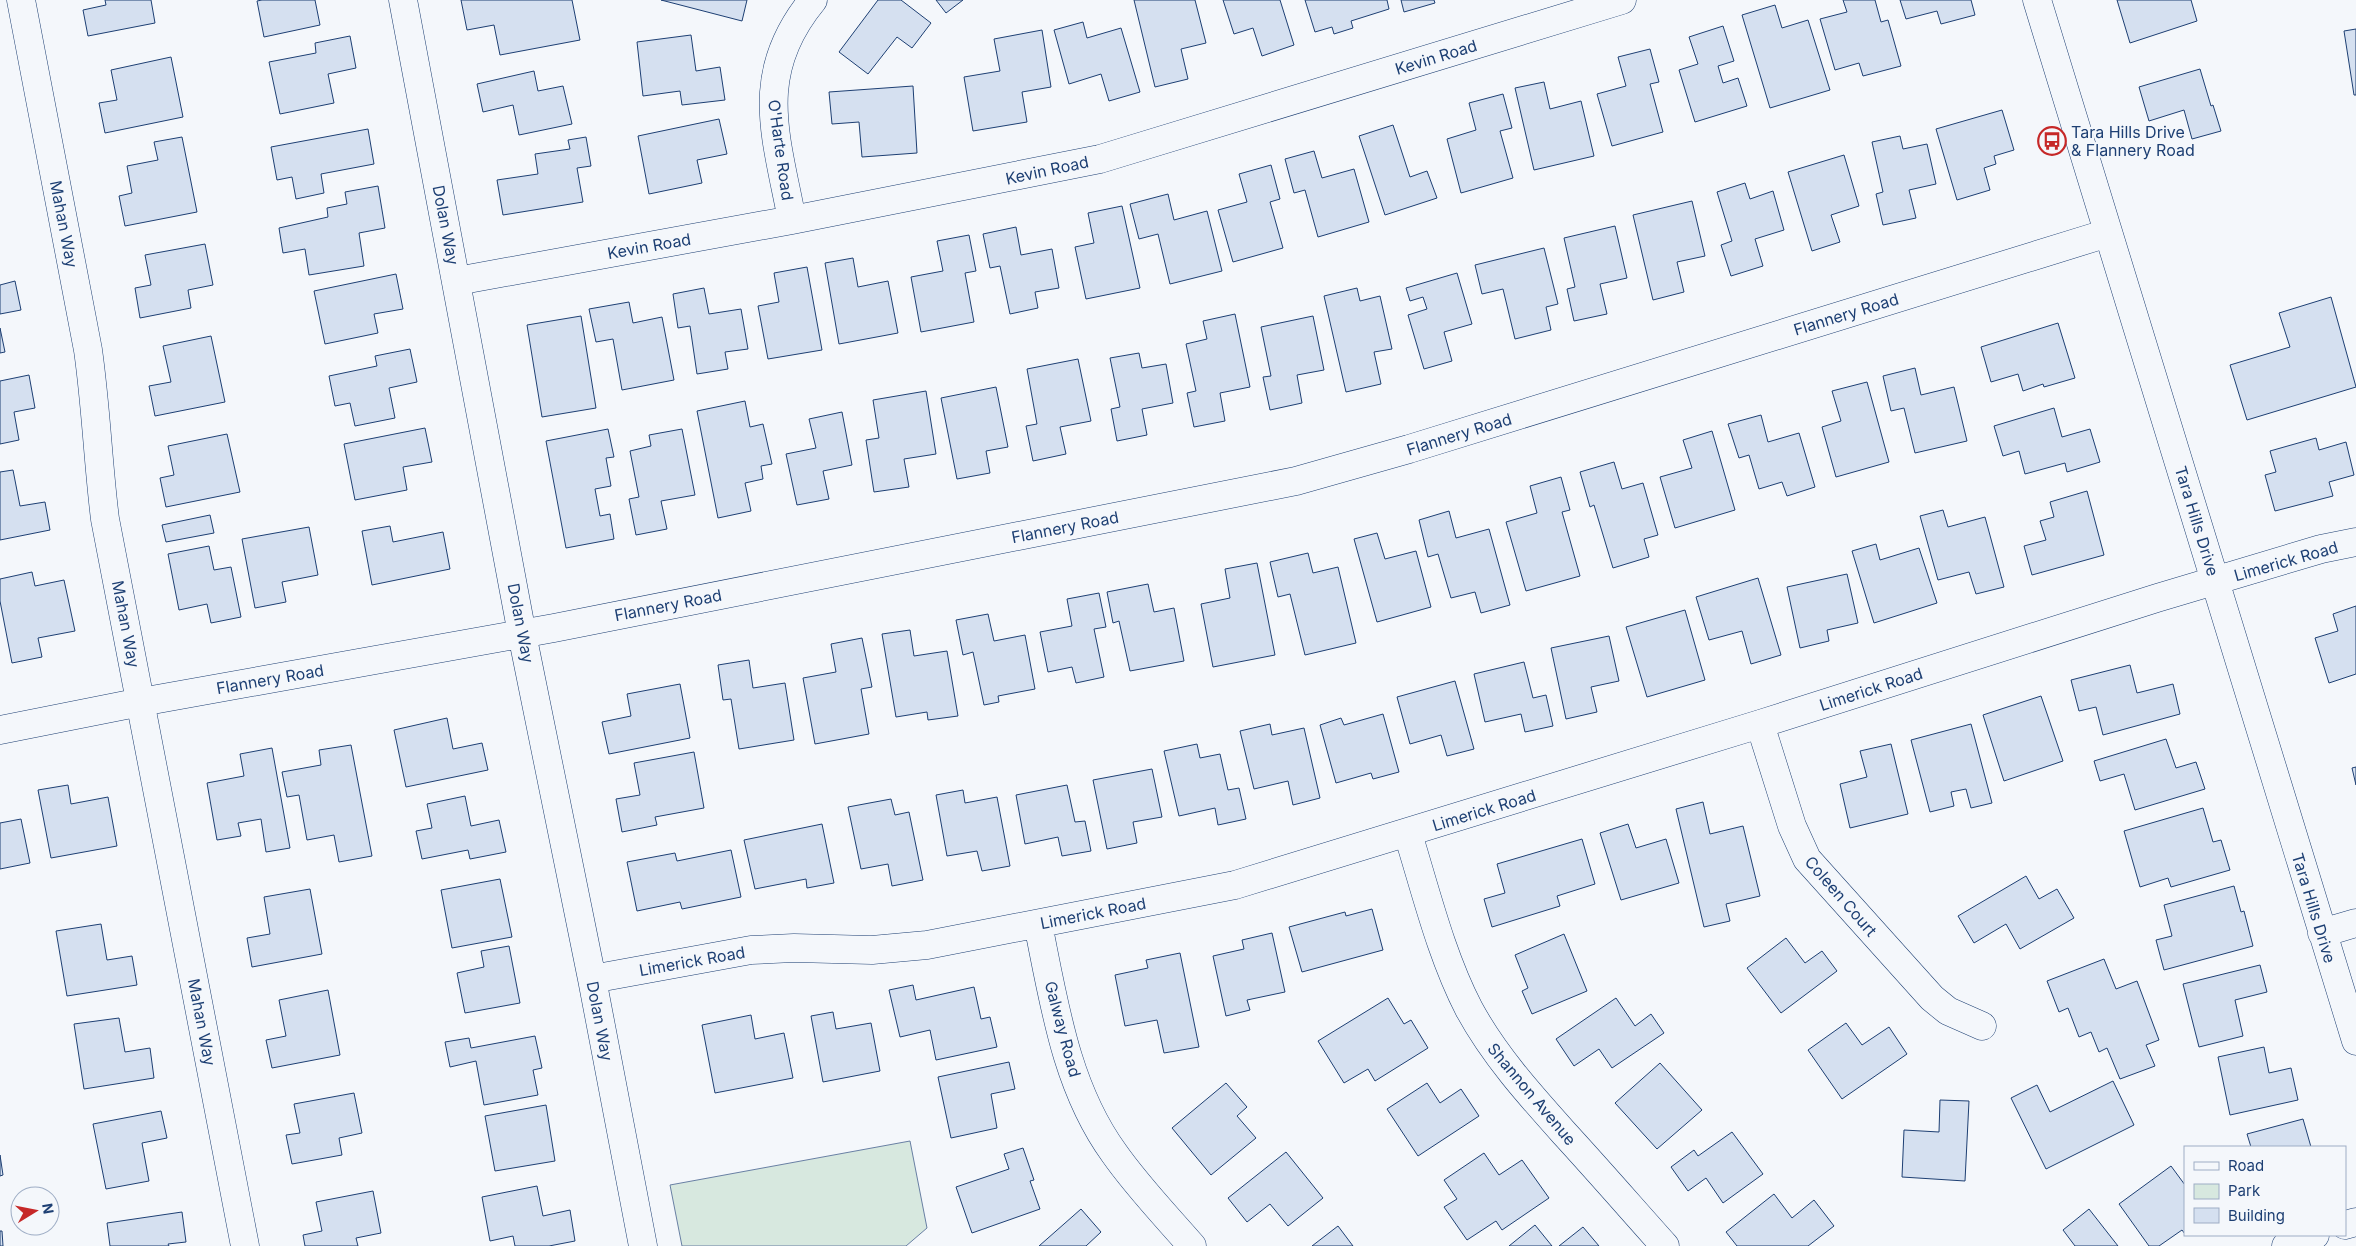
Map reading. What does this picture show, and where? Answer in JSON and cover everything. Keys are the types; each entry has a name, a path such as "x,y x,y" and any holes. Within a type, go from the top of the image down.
{"street":[{"name":"Mahan Way","path":"21,0 88,350 94,389 100,474 106,519 245,1246"},
{"name":"Dolan Way","path":"402,0 457,281 522,634 592,979 643,1246"},
{"name":"O'Harte Road","path":"792,220 774,122 773,92 775,76 786,45 813,0"},
{"name":"Kevin Road","path":"457,281 792,220 1046,170 1126,152 1622,0"},
{"name":"Tara Hills Drive","path":"2036,0 2216,581 2356,1042"},
{"name":"Flannery Road","path":"0,730 141,702 522,634 1296,481 1409,449 2108,233"},
{"name":"Limerick Road","path":"592,979 751,950 794,948 872,950 900,948 1038,924 1235,885 1408,834 2216,581 2321,549 2356,542"},
{"name":"Coleen Court","path":"1760,724 1792,826 1807,858 1827,884 1932,998 1948,1011 1982,1026"},
{"name":"Shannon Avenue","path":"1408,834 1449,964 1462,994 1487,1039 1506,1066 1540,1106 1665,1246"},
{"path":"2322,933 2356,923"},
{"name":"Galway Road","path":"1038,924 1061,1034 1074,1077 1092,1116 1113,1152 1137,1183 1192,1246"},
{"path":"2286,1246 2312,1236"}],"green space":[{"path":"910,1141 927,1228 906,1246 682,1246 670,1185"}],"building":[{"path":"105,0 151,0 155,23 88,36 83,10 106,5"},
{"path":"315,0 320,25 264,37 257,1"},
{"path":"461,0 572,0 580,40 500,55 494,25 467,30"},
{"path":"661,0 747,0 742,21"},
{"path":"878,0 901,0 931,23 912,48 897,37 868,74 839,52"},
{"path":"936,0 963,0 946,13"},
{"path":"1134,0 1195,0 1206,43 1181,49 1188,79 1155,87"},
{"path":"1223,0 1280,0 1294,45 1262,56 1253,28 1234,34"},
{"path":"1305,0 1387,0 1389,9 1351,21 1353,28 1334,34 1332,27 1315,32"},
{"path":"1401,0 1434,0 1435,3 1404,12"},
{"path":"1843,0 1875,0 1881,22 1888,20 1901,66 1863,76 1859,63 1835,70 1820,19 1847,12"},
{"path":"1900,0 1971,0 1975,15 1941,24 1937,11 1906,19"},
{"path":"2117,0 2191,0 2197,21 2130,43"},
{"path":"1775,5 1782,28 1808,20 1830,90 1770,108 1742,15"},
{"path":"1083,22 1087,38 1121,28 1140,92 1109,101 1101,74 1069,84 1054,30"},
{"path":"1723,26 1734,61 1718,66 1723,83 1738,78 1747,106 1695,122 1679,70 1698,64 1689,37"},
{"path":"2356,29 2356,95 2354,95 2344,31"},
{"path":"1042,30 1051,87 1022,92 1027,122 973,131 964,77 1000,71 994,39"},
{"path":"691,35 696,71 720,67 725,100 682,105 680,91 643,96 637,42"},
{"path":"350,36 356,68 328,74 334,103 280,114 269,62 316,53 315,43"},
{"path":"1650,49 1659,82 1650,84 1663,132 1612,146 1597,94 1626,86 1618,57"},
{"path":"171,57 183,117 105,133 99,103 117,100 111,70"},
{"path":"2200,69 2221,131 2192,139 2184,110 2149,121 2139,87"},
{"path":"534,71 538,91 563,86 572,124 519,135 513,105 483,112 477,84"},
{"path":"1544,82 1550,109 1581,101 1594,156 1534,170 1515,88"},
{"path":"913,86 917,153 862,157 859,122 832,124 829,92"},
{"path":"1503,94 1512,128 1500,131 1513,178 1461,193 1447,139 1476,130 1469,103"},
{"path":"2002,110 2014,150 1994,156 1996,164 1984,168 1990,190 1957,200 1936,129"},
{"path":"719,119 727,154 697,160 702,183 649,194 638,136"},
{"path":"1393,125 1410,177 1427,171 1437,198 1385,215 1359,136"},
{"path":"368,129 374,164 321,174 324,193 296,199 292,177 277,180 271,147"},
{"path":"1900,136 1903,149 1927,144 1936,184 1909,190 1916,218 1883,225 1876,194 1883,192 1872,142"},
{"path":"182,137 197,212 125,226 119,196 132,193 127,166 158,160 154,142"},
{"path":"586,137 591,166 577,168 583,202 503,215 497,180 538,174 535,154 570,149 568,140"},
{"path":"1314,151 1322,178 1354,169 1369,222 1318,237 1305,190 1294,193 1285,159"},
{"path":"1844,155 1859,206 1831,215 1840,242 1812,251 1788,172"},
{"path":"1271,165 1280,199 1270,202 1283,248 1233,262 1218,210 1247,202 1239,174"},
{"path":"1745,183 1750,199 1773,191 1784,230 1755,239 1763,266 1731,276 1721,245 1732,241 1717,192"},
{"path":"378,186 385,228 359,233 364,266 309,275 305,249 283,253 279,228 328,217 327,208 347,204 345,192"},
{"path":"1168,194 1174,220 1207,211 1222,271 1170,284 1158,234 1139,239 1130,204"},
{"path":"1692,201 1705,256 1677,262 1684,292 1653,300 1633,215"},
{"path":"1122,206 1140,288 1086,299 1075,247 1094,243 1088,213"},
{"path":"1615,226 1627,278 1600,284 1607,314 1574,321 1567,289 1575,287 1564,238"},
{"path":"1016,227 1021,255 1052,249 1059,288 1035,292 1038,308 1010,314 1000,266 990,268 983,234"},
{"path":"969,235 976,271 965,273 974,322 921,332 911,277 943,271 937,241"},
{"path":"205,244 213,285 188,290 191,308 140,318 135,288 151,285 145,255"},
{"path":"1544,248 1558,304 1546,307 1551,330 1515,339 1503,289 1482,294 1475,265"},
{"path":"853,258 858,287 888,281 898,333 839,344 825,263"},
{"path":"807,267 822,350 768,359 758,306 779,302 774,273"},
{"path":"1457,273 1472,324 1444,332 1452,361 1424,369 1408,315 1427,309 1423,297 1410,301 1406,288"},
{"path":"396,274 403,309 374,314 378,333 325,344 314,291"},
{"path":"15,281 21,310 0,314 0,285"},
{"path":"704,288 709,314 741,309 748,349 725,352 728,369 697,374 690,326 678,328 673,294"},
{"path":"1357,288 1360,301 1380,296 1392,349 1374,352 1381,384 1346,392 1324,296"},
{"path":"2331,297 2356,387 2247,420 2230,365 2290,347 2279,313"},
{"path":"629,302 633,323 662,317 674,380 622,390 613,339 596,342 589,309"},
{"path":"1235,314 1250,387 1220,393 1225,421 1194,427 1187,393 1196,391 1186,344 1207,339 1203,321"},
{"path":"581,316 596,408 542,417 527,325"},
{"path":"1313,316 1324,370 1297,375 1302,403 1270,410 1263,377 1271,376 1261,327"},
{"path":"2058,323 2075,378 2044,387 2043,384 2023,391 2018,374 1991,382 1981,347"},
{"path":"0,328 5,352 0,353"},
{"path":"211,336 225,402 155,416 149,386 171,382 163,346"},
{"path":"410,349 417,382 389,388 395,418 355,426 350,403 335,406 329,376 377,366 375,356"},
{"path":"1139,353 1142,368 1166,364 1173,403 1142,409 1147,435 1117,441 1111,409 1120,407 1110,358"},
{"path":"1078,359 1091,421 1060,427 1066,454 1033,461 1026,426 1037,424 1027,369"},
{"path":"1915,368 1921,395 1954,387 1967,441 1915,453 1904,408 1891,411 1883,376"},
{"path":"29,375 35,408 14,412 19,440 0,444 0,381"},
{"path":"1867,382 1889,462 1836,477 1822,427 1841,421 1832,391"},
{"path":"996,387 1008,447 986,451 990,473 957,479 941,398"},
{"path":"926,391 936,454 904,459 909,487 874,492 866,440 879,438 873,400"},
{"path":"745,401 750,427 763,424 772,464 761,466 763,479 745,483 751,511 718,518 697,411"},
{"path":"2054,408 2062,437 2090,429 2100,462 2067,472 2065,463 2025,474 2019,451 2003,456 1994,426"},
{"path":"842,412 852,465 823,471 829,499 797,505 786,454 816,448 809,419"},
{"path":"1761,415 1768,442 1799,433 1815,487 1787,496 1782,482 1759,489 1749,455 1739,458 1728,424"},
{"path":"425,428 432,462 403,467 407,490 355,500 344,444"},
{"path":"608,429 614,457 606,458 611,486 595,489 600,516 610,514 614,539 566,548 546,441"},
{"path":"682,429 695,495 661,501 667,529 636,535 629,499 639,497 630,451 651,446 649,435"},
{"path":"1712,431 1735,510 1675,528 1660,477 1692,468 1683,440"},
{"path":"227,434 240,492 166,507 160,478 174,475 168,446"},
{"path":"2316,438 2319,450 2346,442 2354,475 2329,482 2333,496 2275,511 2265,475 2276,472 2270,451"},
{"path":"1614,462 1622,489 1643,483 1658,535 1644,539 1649,557 1613,568 1594,505 1590,507 1580,472"},
{"path":"13,470 20,506 45,502 50,530 0,540 0,472"},
{"path":"1561,477 1570,510 1562,512 1580,576 1526,591 1506,522 1537,513 1530,486"},
{"path":"2087,491 2104,555 2032,575 2024,546 2046,540 2040,521 2054,517 2050,502"},
{"path":"1943,510 1948,527 1985,517 2004,587 1976,594 1969,572 1938,580 1920,516"},
{"path":"1449,511 1456,538 1489,529 1510,605 1481,613 1475,592 1451,598 1438,554 1428,557 1419,520"},
{"path":"210,515 214,533 166,542 162,525"},
{"path":"390,526 393,542 443,532 450,569 372,585 362,531"},
{"path":"309,527 318,575 282,582 286,602 255,608 242,539"},
{"path":"1377,533 1385,559 1416,551 1431,607 1377,622 1354,539"},
{"path":"1876,544 1880,560 1919,548 1937,603 1874,623 1852,551"},
{"path":"209,546 214,570 231,567 241,617 211,623 207,604 179,610 168,554"},
{"path":"1308,553 1313,573 1338,567 1356,643 1305,655 1290,594 1278,597 1270,562"},
{"path":"1257,563 1275,655 1213,667 1201,604 1230,598 1225,569"},
{"path":"32,572 35,586 64,580 75,631 38,638 42,657 12,663 0,601 0,579"},
{"path":"1847,574 1858,623 1827,630 1829,641 1800,648 1787,587"},
{"path":"1758,578 1781,655 1751,664 1742,631 1709,640 1696,597"},
{"path":"1148,584 1154,612 1174,608 1184,661 1130,671 1119,621 1113,623 1107,592"},
{"path":"1099,593 1106,627 1094,629 1104,677 1076,683 1072,667 1048,672 1040,632 1072,626 1067,599"},
{"path":"2356,606 2356,674 2329,683 2315,638 2338,631 2333,614"},
{"path":"1685,610 1705,680 1647,697 1626,627"},
{"path":"988,614 994,641 1025,635 1035,689 998,696 999,702 984,705 973,652 963,655 956,620"},
{"path":"910,630 914,656 947,651 958,716 928,720 927,712 896,717 882,634"},
{"path":"1609,636 1619,681 1591,687 1597,712 1566,719 1551,648"},
{"path":"862,638 872,687 861,689 869,734 815,744 803,678 836,672 831,644"},
{"path":"749,660 753,688 785,683 794,740 739,749 731,699 723,700 718,665"},
{"path":"1524,662 1533,698 1546,695 1553,726 1525,732 1521,714 1485,722 1474,674"},
{"path":"2130,665 2137,693 2173,684 2180,714 2103,735 2096,707 2079,711 2071,680"},
{"path":"1455,681 1474,749 1447,756 1441,735 1410,744 1397,697"},
{"path":"680,684 690,738 609,754 602,722 631,716 627,694"},
{"path":"2041,696 2063,761 2004,781 1983,715"},
{"path":"1383,714 1399,772 1373,779 1371,773 1336,783 1320,725 1341,718 1344,725"},
{"path":"447,718 453,749 482,743 488,770 406,787 394,730"},
{"path":"1270,724 1272,735 1304,728 1320,798 1293,805 1288,781 1254,789 1240,731"},
{"path":"1971,724 1992,803 1971,808 1966,789 1951,792 1954,806 1930,812 1911,740"},
{"path":"2166,739 2176,768 2196,762 2205,789 2135,810 2124,774 2100,781 2094,761"},
{"path":"1197,744 1200,758 1220,754 1228,790 1239,788 1246,819 1218,825 1215,808 1179,816 1164,751"},
{"path":"1891,744 1908,814 1850,828 1840,784 1867,777 1860,751"},
{"path":"351,745 372,856 339,862 334,835 307,840 299,795 287,797 282,772 321,765 319,750"},
{"path":"272,748 290,848 266,852 261,819 238,823 241,836 217,840 207,783 244,776 240,754"},
{"path":"694,752 704,808 655,817 657,825 622,832 616,799 640,795 634,763"},
{"path":"2356,767 2356,785 2352,768"},
{"path":"1152,769 1162,817 1133,822 1137,843 1107,849 1093,780"},
{"path":"68,785 71,804 108,797 117,846 51,858 38,790"},
{"path":"1067,785 1075,822 1085,821 1091,851 1062,856 1058,837 1025,844 1016,795"},
{"path":"963,790 965,803 997,797 1010,866 982,871 977,851 947,856 936,795"},
{"path":"465,796 471,826 499,820 506,852 470,859 468,850 422,859 416,831 432,828 427,804"},
{"path":"891,799 895,815 909,812 923,880 892,886 888,864 861,869 848,807"},
{"path":"1703,802 1710,834 1743,826 1760,896 1726,904 1730,921 1704,927 1676,809"},
{"path":"2203,808 2213,842 2221,840 2230,870 2171,887 2168,878 2140,887 2124,831"},
{"path":"21,819 30,863 0,869 0,823"},
{"path":"822,824 834,883 807,888 806,879 755,889 744,840"},
{"path":"1628,824 1636,848 1666,839 1679,883 1621,900 1600,833"},
{"path":"1582,839 1595,884 1557,896 1560,906 1492,927 1484,899 1505,893 1497,864"},
{"path":"731,850 741,897 682,909 680,902 637,911 627,862 675,853 677,861"},
{"path":"2026,876 2039,899 2057,889 2074,918 2020,949 2006,924 1974,943 1958,916"},
{"path":"500,879 512,937 452,948 441,890"},
{"path":"2234,886 2241,912 2244,911 2253,946 2164,970 2156,940 2172,936 2164,905"},
{"path":"310,889 322,954 252,967 247,938 270,934 264,897"},
{"path":"1372,909 1383,950 1302,972 1289,927 1345,912 1346,916"},
{"path":"101,924 107,960 132,956 137,985 67,996 56,931"},
{"path":"1272,933 1285,992 1247,1000 1250,1010 1226,1016 1213,956 1244,949 1242,940"},
{"path":"1564,934 1587,991 1532,1014 1522,991 1528,988 1515,955"},
{"path":"1786,938 1805,963 1822,951 1837,971 1781,1013 1747,968"},
{"path":"509,946 520,1003 465,1013 457,973 484,967 481,951"},
{"path":"1180,953 1199,1047 1164,1053 1157,1020 1125,1026 1115,975 1148,968 1146,960"},
{"path":"2104,959 2116,989 2137,981 2159,1040 2146,1045 2155,1066 2120,1079 2107,1048 2099,1052 2091,1032 2079,1037 2068,1008 2059,1012 2047,981"},
{"path":"2260,965 2267,992 2235,1000 2243,1036 2199,1047 2183,984"},
{"path":"913,985 916,1000 974,987 981,1019 990,1017 997,1047 936,1060 930,1030 900,1037 889,990"},
{"path":"328,990 340,1055 272,1068 266,1040 286,1036 279,1000"},
{"path":"1388,998 1404,1024 1411,1020 1428,1048 1375,1081 1368,1069 1344,1083 1318,1041"},
{"path":"1616,998 1635,1026 1651,1014 1664,1033 1612,1068 1599,1049 1574,1066 1556,1039"},
{"path":"833,1012 836,1029 871,1023 880,1071 823,1082 811,1016"},
{"path":"751,1015 755,1039 784,1033 793,1078 715,1093 702,1025"},
{"path":"119,1018 125,1052 150,1048 154,1078 84,1089 74,1024"},
{"path":"1846,1023 1862,1045 1889,1027 1907,1054 1842,1099 1808,1050"},
{"path":"535,1036 542,1068 533,1070 538,1095 484,1105 476,1061 450,1067 445,1042 469,1038 471,1048"},
{"path":"2264,1047 2269,1073 2291,1068 2298,1100 2230,1115 2218,1057"},
{"path":"1009,1062 1015,1089 991,1094 997,1128 951,1138 938,1077"},
{"path":"1660,1063 1702,1110 1657,1149 1615,1103"},
{"path":"2113,1081 2134,1125 2046,1169 2011,1098 2037,1085 2050,1112"},
{"path":"1226,1083 1247,1107 1237,1116 1256,1138 1211,1175 1172,1128"},
{"path":"1427,1083 1440,1103 1461,1089 1479,1116 1418,1156 1387,1109"},
{"path":"354,1093 362,1133 339,1138 342,1155 292,1164 286,1135 300,1133 294,1104"},
{"path":"1940,1100 1969,1101 1965,1181 1902,1177 1904,1130 1939,1132"},
{"path":"546,1105 555,1161 495,1171 485,1116"},
{"path":"161,1111 167,1138 142,1143 149,1181 106,1189 93,1124"},
{"path":"2303,1119 2311,1146 2251,1146 2247,1134"},
{"path":"1732,1132 1763,1174 1723,1203 1706,1178 1688,1191 1671,1167 1694,1150 1698,1156"},
{"path":"1023,1148 1034,1180 1030,1181 1040,1209 972,1233 956,1187 1009,1169 1004,1154"},
{"path":"1286,1152 1323,1198 1288,1226 1270,1204 1247,1222 1228,1198"},
{"path":"1484,1153 1499,1175 1522,1160 1549,1198 1502,1230 1496,1221 1467,1240 1444,1207 1457,1199 1444,1180"},
{"path":"0,1155 3,1175 0,1176"},
{"path":"2171,1166 2184,1184 2184,1233 2182,1230 2159,1246 2149,1246 2119,1204"},
{"path":"537,1186 543,1216 570,1210 575,1241 549,1246 515,1246 513,1236 490,1241 482,1197"},
{"path":"373,1191 381,1233 356,1238 358,1246 305,1246 303,1235 322,1231 316,1202"},
{"path":"1774,1194 1792,1218 1814,1200 1834,1226 1808,1246 1737,1246 1726,1232"},
{"path":"1081,1209 1101,1232 1086,1246 1039,1246"},
{"path":"2089,1209 2118,1246 2075,1246 2063,1230"},
{"path":"182,1212 186,1242 168,1244 169,1246 110,1246 107,1223"},
{"path":"1535,1225 1552,1246 1509,1246"},
{"path":"1338,1226 1353,1246 1312,1246"},
{"path":"1583,1227 1599,1246 1559,1246"},
{"path":"0,1231 2,1231 3,1246 0,1246"}],"place":[{"name":"Tara Hills Drive & Flannery Road","path":"2052,141"}]}
